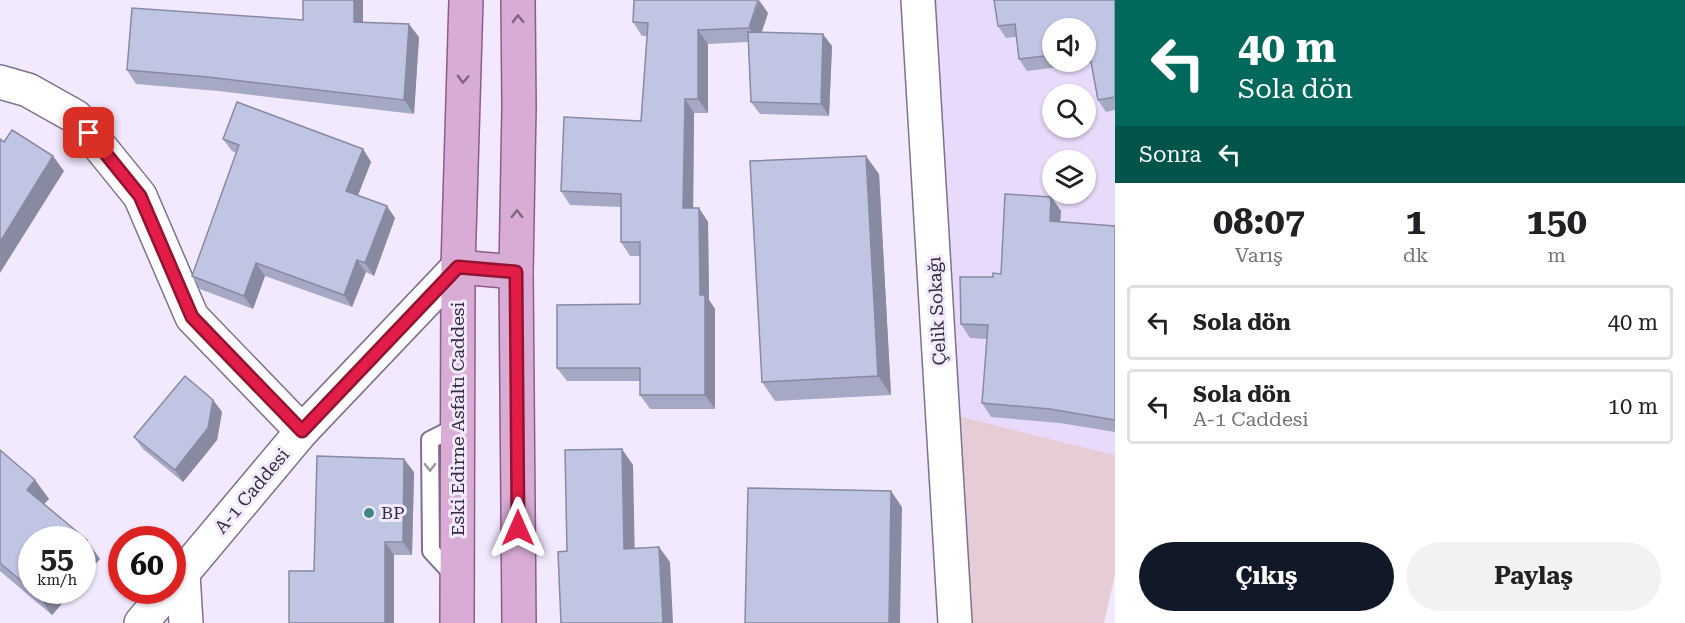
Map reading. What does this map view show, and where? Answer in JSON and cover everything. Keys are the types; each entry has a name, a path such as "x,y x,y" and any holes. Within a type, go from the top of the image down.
{"main road":[{"name":"Eski Edirne Asfaltı Caddesi","path":"457,623 458,267 466,0"},
{"path":"518,0 516,272 519,623"},
{"path":"458,267 516,272"}],"street":[{"name":"Çelik Sokağı","path":"918,0 955,623"},
{"path":"0,82 28,90 76,117 140,196 192,317 302,431"},
{"name":"A-1 Caddesi","path":"186,571 302,431 458,267"},
{"name":"A-1 Caddesi","path":"141,623 158,604"},
{"path":"181,604 186,623"}],"shaded area":[{"path":"928,0 1115,0 1115,455 958,416"},
{"path":"958,416 1115,455 1115,575 1104,623 972,623"}],"building":[{"path":"303,0 354,0 354,22 409,24 404,100 127,70 132,8 303,20"},
{"path":"634,0 758,0 749,28 698,30 698,99 685,99 683,208 699,208 700,295 705,295 705,395 640,395 640,368 557,368 557,305 640,304 640,242 621,242 621,194 561,191 564,117 641,121 648,23 633,22"},
{"path":"994,0 1115,0 1115,97 1098,100 1093,72 1096,72 1096,18 1042,18 1042,56 1019,59 1015,24 998,26"},
{"path":"748,32 823,34 821,104 751,102"},
{"path":"237,102 363,149 346,191 387,206 365,263 357,260 344,295 256,263 244,296 192,276 239,145 223,139"},
{"path":"12,130 53,156 0,242 0,139 4,142"},
{"path":"866,156 878,376 762,382 750,161"},
{"path":"1005,194 1042,196 1042,204 1051,204 1050,221 1115,226 1115,420 1050,409 982,403 988,325 961,324 960,277 993,277 993,273 1001,274"},
{"path":"185,376 213,400 208,428 175,470 134,437"},
{"path":"622,449 624,549 659,547 663,623 561,623 558,552 567,551 565,450"},
{"path":"0,450 35,480 27,490 70,526 18,526 18,578 0,563"},
{"path":"317,456 404,459 403,542 385,542 385,623 289,623 289,571 314,571"},
{"path":"748,488 891,491 889,623 745,623"}],"place":[{"name":"BP","path":"369,513"}],"route":[{"path":"89,133 140,196 192,317 302,431 458,267 516,272 518,528"}]}
